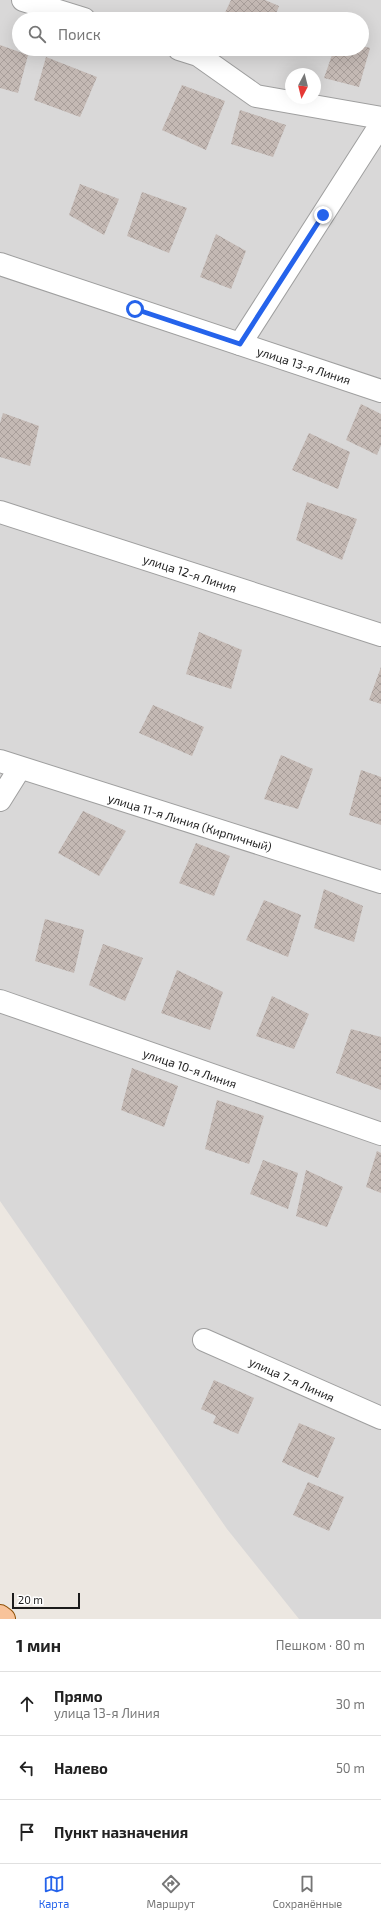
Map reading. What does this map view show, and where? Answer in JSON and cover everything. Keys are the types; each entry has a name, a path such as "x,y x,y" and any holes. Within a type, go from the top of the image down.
{"main road":[{"path":"0,1616 4,1619"}],"street":[{"path":"24,0 62,12"},
{"path":"199,56 256,96 381,118"},
{"path":"240,344 381,124"},
{"name":"улица 13-я Линия","path":"0,264 381,391"},
{"name":"улица 12-я Линия","path":"0,512 381,634"},
{"path":"0,800 10,765"},
{"name":"улица 11-я Линия (Кирпичный)","path":"10,765 381,882"},
{"name":"улица 10-я Линия","path":"0,1001 381,1134"},
{"name":"улица 7-я Линия","path":"204,1340 381,1418"}],"shaded area":[{"path":"0,0 381,0 381,1619 299,1619 227,1529 0,1201"}],"building":[{"path":"231,0 265,0 279,6 277,12 225,12"},
{"path":"0,45 12,49 12,56 28,56 18,93 0,88"},
{"path":"332,56 368,56 359,87 324,78"},
{"path":"46,57 97,77 80,117 34,100"},
{"path":"182,85 225,101 206,150 162,130"},
{"path":"240,110 286,125 273,157 231,144"},
{"path":"80,184 119,199 104,235 69,215"},
{"path":"142,192 187,208 169,253 127,236"},
{"path":"216,234 246,251 231,289 200,277"},
{"path":"361,404 381,414 381,445 377,455 346,440"},
{"path":"3,413 39,426 30,466 0,457 0,423"},
{"path":"309,433 350,452 338,489 292,470"},
{"path":"307,502 357,519 342,560 296,540"},
{"path":"199,632 242,650 231,689 186,674"},
{"path":"381,667 381,704 369,700"},
{"path":"153,705 204,727 192,756 139,733"},
{"path":"281,755 313,769 298,809 264,799"},
{"path":"361,770 381,777 381,825 349,815"},
{"path":"83,811 126,831 99,876 58,853"},
{"path":"196,843 230,856 214,896 179,883"},
{"path":"324,889 363,906 354,942 314,928"},
{"path":"264,900 301,915 288,957 246,940"},
{"path":"45,919 84,930 74,973 35,961"},
{"path":"103,944 143,958 125,1001 89,985"},
{"path":"177,970 223,992 210,1030 161,1013"},
{"path":"272,996 309,1014 294,1049 256,1036"},
{"path":"351,1029 381,1037 381,1090 336,1073"},
{"path":"132,1068 178,1086 164,1127 121,1110"},
{"path":"217,1100 264,1116 249,1164 205,1149"},
{"path":"377,1151 381,1153 381,1193 366,1187"},
{"path":"263,1160 298,1173 288,1209 250,1194"},
{"path":"306,1170 343,1187 327,1227 296,1216"},
{"path":"214,1380 254,1398 238,1434 213,1423 216,1416 201,1409"},
{"path":"299,1423 335,1438 318,1478 282,1462"},
{"path":"308,1482 344,1497 329,1531 293,1515"}],"route":[{"path":"135,309 240,344 323,215"}]}
